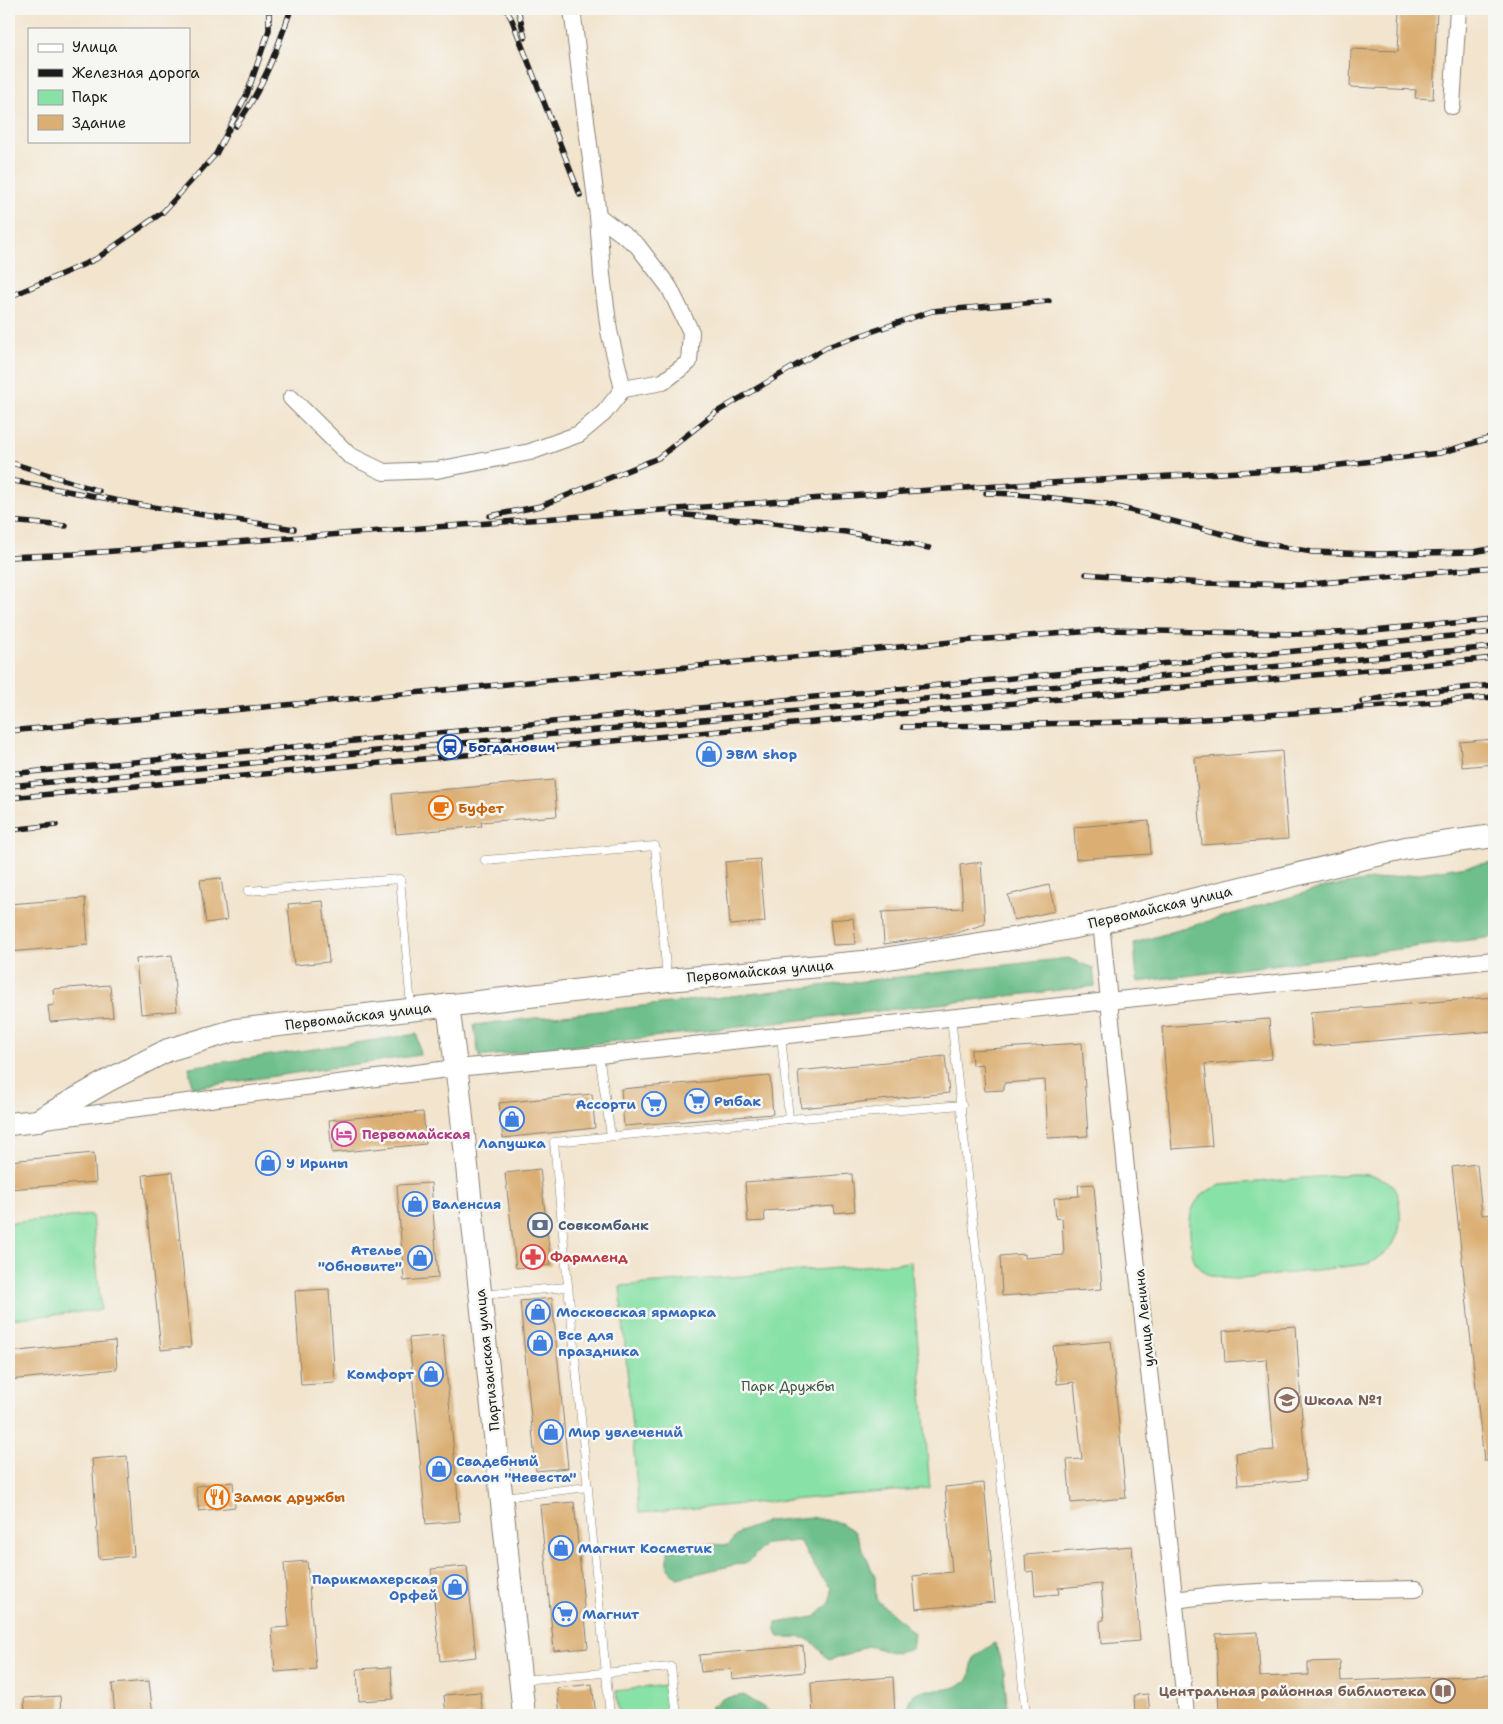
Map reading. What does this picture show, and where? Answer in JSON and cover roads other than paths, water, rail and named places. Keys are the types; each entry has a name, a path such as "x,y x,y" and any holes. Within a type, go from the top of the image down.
{"main road":[{"name":"Первомайская улица","path":"9,1124 37,1121 109,1080 168,1050 236,1030 668,980 863,962 1018,938 1101,922 1406,848 1494,836"},
{"name":"Партизанская улица","path":"448,1005 524,1715"}],"street":[{"path":"572,9 598,216 602,276 609,331 623,389"},
{"path":"1452,106 1458,9"},
{"path":"291,398 349,455 384,472 437,470 530,452 579,434 604,413 623,389 663,382 689,362 691,332 669,287 637,245 598,216"},
{"name":"улица Ленина","path":"1101,922 1186,1715"},
{"name":"Первомайская улица","path":"37,1121 456,1068 599,1055 1494,960"},
{"path":"1175,1600 1195,1597 1285,1592 1416,1589"}],"lane":[{"path":"485,860 655,846 668,980"},
{"path":"248,891 400,879 411,1009"},
{"path":"951,1017 1026,1715"},
{"path":"781,1035 789,1119"},
{"path":"599,1055 611,1136"},
{"path":"610,1715 554,1142 789,1119 962,1106"},
{"path":"480,1295 567,1287"},
{"path":"501,1497 588,1488"},
{"path":"521,1680 671,1667 677,1715"}],"railway":[{"path":"9,297 96,259 163,212 216,154 247,94 269,30 269,9"},
{"path":"236,126 254,98 268,69 291,9"},
{"path":"506,9 512,20 580,195"},
{"path":"518,9 525,38"},
{"path":"490,516 541,506 658,458 715,413 827,347 932,311 1049,301"},
{"path":"9,557 74,554 930,490 1323,467 1440,453 1494,437"},
{"path":"9,462 99,491"},
{"path":"9,480 146,506 294,529"},
{"path":"986,493 1017,494 1106,504 1250,541 1312,552 1374,554 1474,552 1494,548"},
{"path":"674,514 765,522 846,532 929,548"},
{"path":"9,521 66,526"},
{"path":"1086,574 1201,583 1300,585 1494,567"},
{"path":"9,731 973,640 1107,630 1299,634 1364,632 1494,619"},
{"path":"9,774 1494,632"},
{"path":"9,786 1134,679 1494,647"},
{"path":"9,798 1494,658"},
{"path":"1362,702 1401,694 1494,685"},
{"path":"903,727 1173,721 1494,697"},
{"path":"9,830 56,825"}],"place":[{"name":"Богданович","path":"450,747"},
{"name":"ЭВМ shop","path":"709,754"},
{"name":"Буфет","path":"441,808"},
{"name":"Рыбак","path":"697,1101"},
{"name":"Ассорти","path":"654,1104"},
{"name":"Лапушка","path":"512,1119"},
{"name":"Первомайская","path":"344,1134"},
{"name":"У Ирины","path":"268,1163"},
{"name":"Валенсия","path":"415,1204"},
{"name":"Совкомбанк","path":"540,1225"},
{"name":"Фармленд","path":"533,1257"},
{"name":"Ателье \"Обновите\"","path":"420,1258"},
{"name":"Московская ярмарка","path":"538,1312"},
{"name":"Все для праздника","path":"540,1343"},
{"name":"Комфорт","path":"431,1374"},
{"name":"Школа №1","path":"1287,1400"},
{"name":"Мир увлечений","path":"551,1432"},
{"name":"Свадебный салон \"Невеста\"","path":"439,1469"},
{"name":"Замок дружбы","path":"217,1497"},
{"name":"Магнит Косметик","path":"561,1548"},
{"name":"Парикмахерская Орфей","path":"455,1587"},
{"name":"Магнит","path":"565,1614"},
{"name":"Центральная районная библиотека","path":"1443,1691"}],"park label":[{"name":"Парк Дружбы","path":"788,1386"}]}
